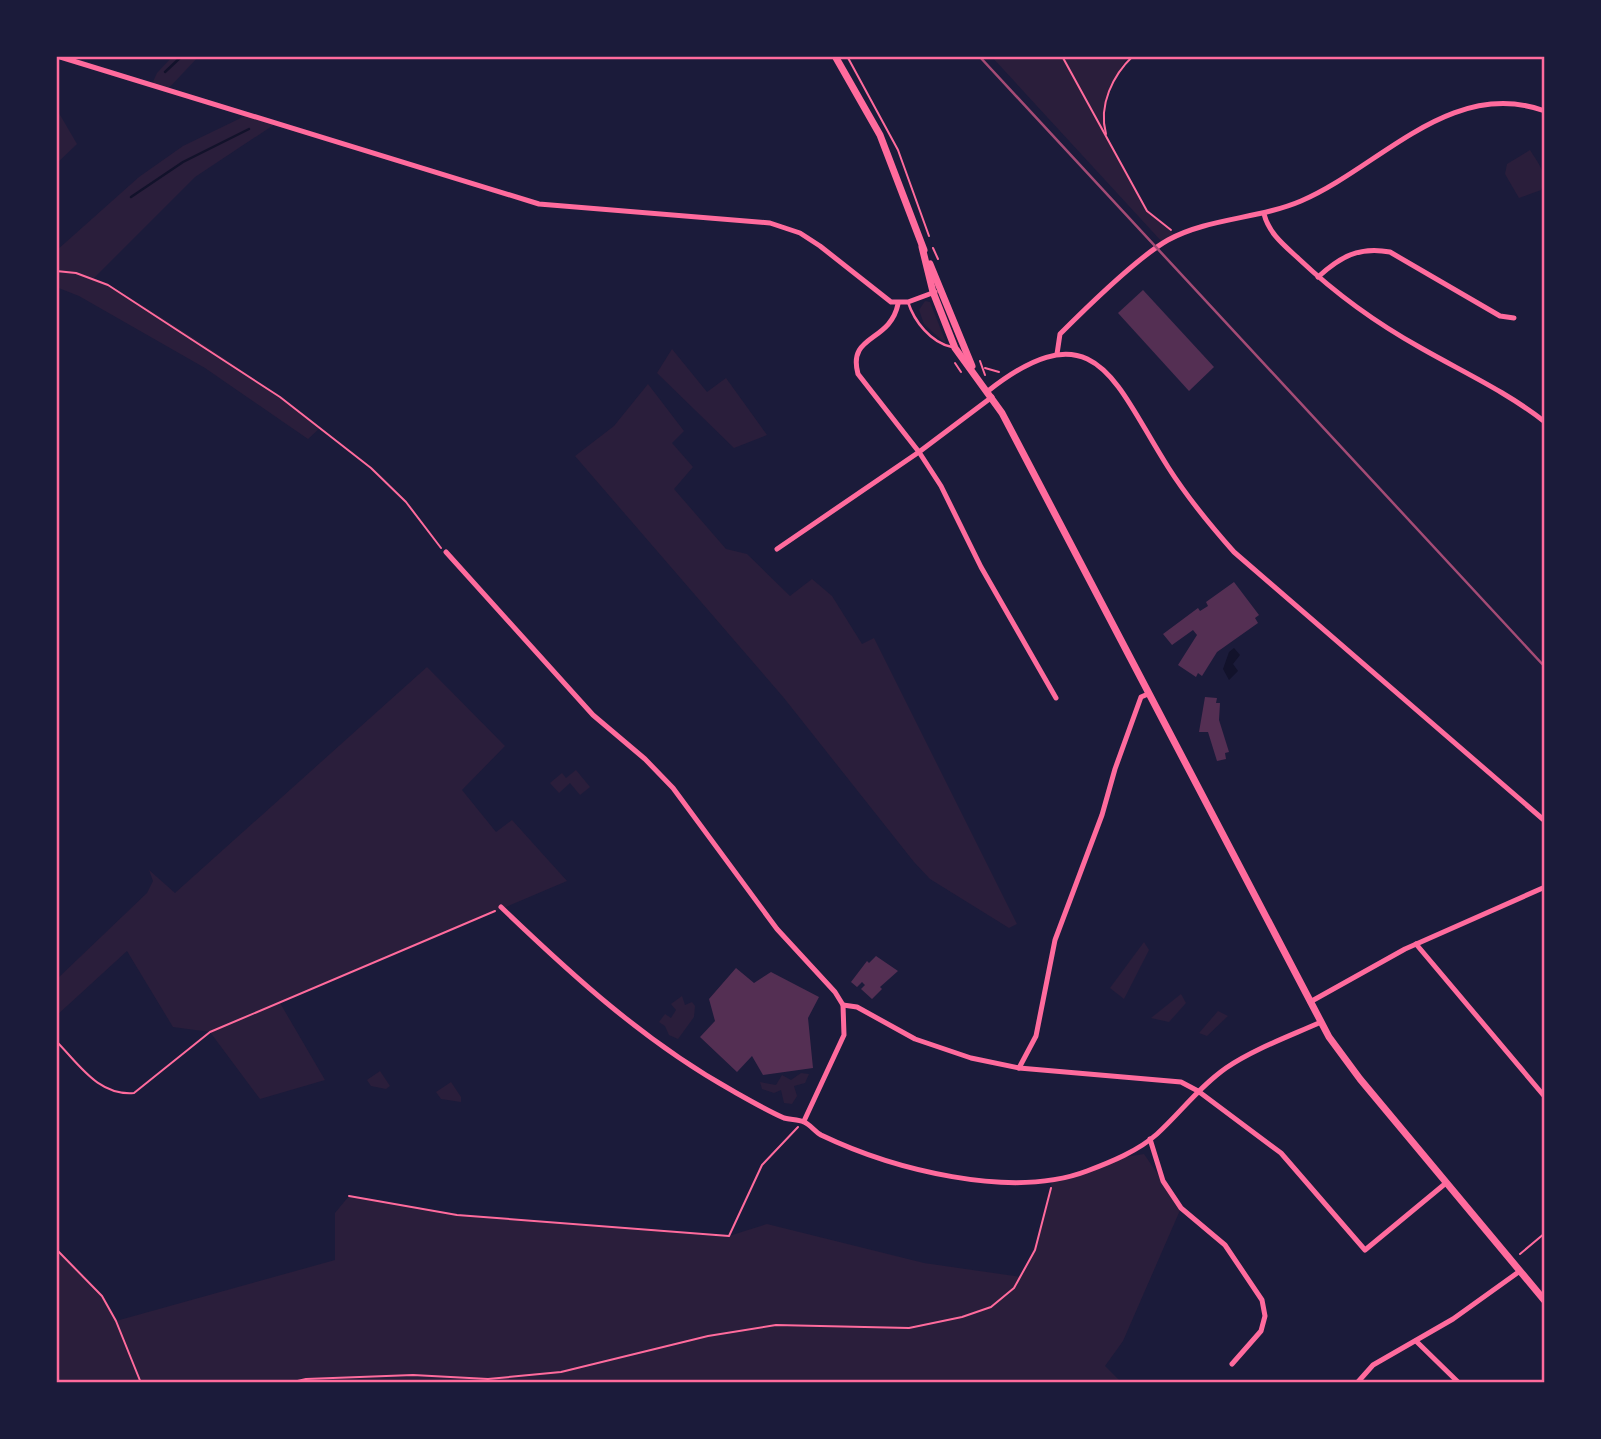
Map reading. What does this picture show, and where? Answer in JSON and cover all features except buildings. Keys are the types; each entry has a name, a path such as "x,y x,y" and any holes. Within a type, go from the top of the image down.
{"main road":[{"path":"835,56 880,135 922,247 955,348 990,394 1321,1022 1354,1072 1545,1301"},
{"path":"937,291 975,374"}],"street":[{"path":"57,56 539,204 770,223 800,233 898,304 937,291"},
{"path":"1057,354 1057,339 1067,327 1152,252 1176,236 1264,214 1336,184 1456,110 1503,102 1545,111"},
{"path":"1264,214 1269,228 1318,278 1382,325 1487,383 1545,422"},
{"path":"1318,278 1352,253 1378,250 1390,252 1500,316 1514,318"},
{"path":"898,304 890,325 858,349 854,359 858,374 919,452 941,486 1030,657 1056,698"},
{"path":"777,549 919,452 1030,362 1057,354 1090,360 1110,373 1189,498 1234,552 1545,821"},
{"path":"446,552 593,715 645,759 673,788 777,929 835,992 843,1005 844,1035 804,1121"},
{"path":"1019,1068 1036,1036 1055,940 1102,815 1128,730 1141,697 1148,694"},
{"path":"1310,1002 1416,944 1545,887"},
{"path":"502,907 584,986 652,1039 787,1119 804,1121 817,1133 844,1145 914,1169 1009,1181 1052,1180 1085,1172 1150,1139 1198,1091 1245,1057 1321,1022"},
{"path":"1416,944 1545,1097"},
{"path":"843,1005 857,1007 915,1040 971,1058 1019,1068 1181,1082 1198,1091 1281,1153 1365,1251 1446,1183"},
{"path":"1150,1139 1163,1181 1181,1208 1225,1245 1262,1300 1265,1316 1261,1331 1233,1364"},
{"path":"1357,1383 1373,1365 1461,1313 1520,1271"},
{"path":"1416,1341 1459,1383"}],"lane":[{"path":"908,302 913,318 942,345 955,348"}],"path":[{"path":"847,56 898,149 941,267"},
{"path":"1062,56 1147,211 1176,236"},
{"path":"1107,138 1104,121 1111,86 1118,71 1133,56"},
{"path":"56,271 76,273 108,285 280,397 371,468 406,502 446,552"},
{"path":"984,368 997,370"},
{"path":"56,1041 98,1084 120,1094 134,1093 210,1031 502,907"},
{"path":"349,1196 457,1215 729,1236 762,1165 804,1121"},
{"path":"289,1383 306,1379 413,1375 488,1379 561,1371 708,1336 776,1325 909,1328 962,1317 991,1307 1014,1288 1035,1250 1052,1180"},
{"path":"1520,1254 1545,1233"},
{"path":"56,1249 102,1296 116,1321 141,1383"}],"shaded area":[{"path":"173,56 199,56 167,90 151,86 157,73"},
{"path":"991,56 1128,56 1110,86 1105,112 1105,132 1147,211 1176,236 1163,243"},
{"path":"56,108 77,144 56,164"},
{"path":"247,115 275,124 195,177 93,279 119,291 180,329 320,428 308,439 205,368 79,296 56,287 56,251 139,177 183,146"},
{"path":"1530,150 1541,169 1543,184 1541,190 1519,198 1505,174 1507,164"},
{"path":"925,301 930,302 947,345 924,324 919,310"},
{"path":"672,349 707,392 726,378 767,435 734,448 657,373"},
{"path":"648,384 684,431 672,443 693,467 674,489 726,549 747,554 790,596 812,579 832,596 862,644 874,638 1017,924 1009,928 930,879 784,698 575,456 614,426"},
{"path":"1234,648 1240,655 1233,664 1238,671 1229,680 1223,669 1229,652"},
{"path":"427,667 505,746 462,790 496,832 512,820 567,881 280,1003 325,1080 260,1099 210,1032 173,1027 127,951 56,1016 56,980 147,893 153,881 149,870 175,893"},
{"path":"576,770 590,787 580,795 570,783 559,793 550,783 562,773 566,778"},
{"path":"1144,942 1149,950 1124,999 1110,988"},
{"path":"1181,994 1186,1003 1169,1022 1151,1018"},
{"path":"682,996 685,1005 692,1002 695,1006 694,1017 678,1039 669,1035 665,1026 659,1022 665,1014 671,1018 676,1010 671,1004"},
{"path":"1218,1011 1228,1016 1207,1036 1199,1033"},
{"path":"380,1071 390,1086 386,1089 371,1086 367,1080"},
{"path":"801,1073 809,1074 805,1083 794,1086 797,1096 792,1104 784,1103 781,1090 774,1093 762,1089 760,1082 776,1085 782,1075 791,1080"},
{"path":"451,1082 461,1097 461,1102 441,1099 436,1092"},
{"path":"1144,1154 1181,1208 1123,1341 1105,1366 1122,1383 56,1383 56,1249 102,1296 116,1321 335,1260 335,1213 349,1196 457,1215 729,1236 767,1224 924,1263 1021,1277 1040,1230 1052,1180 1119,1158"}],"waterway":[{"path":"165,72 182,56"},
{"path":"131,197 183,162 249,129"}],"railway":[{"path":"979,56 1545,667"}]}
